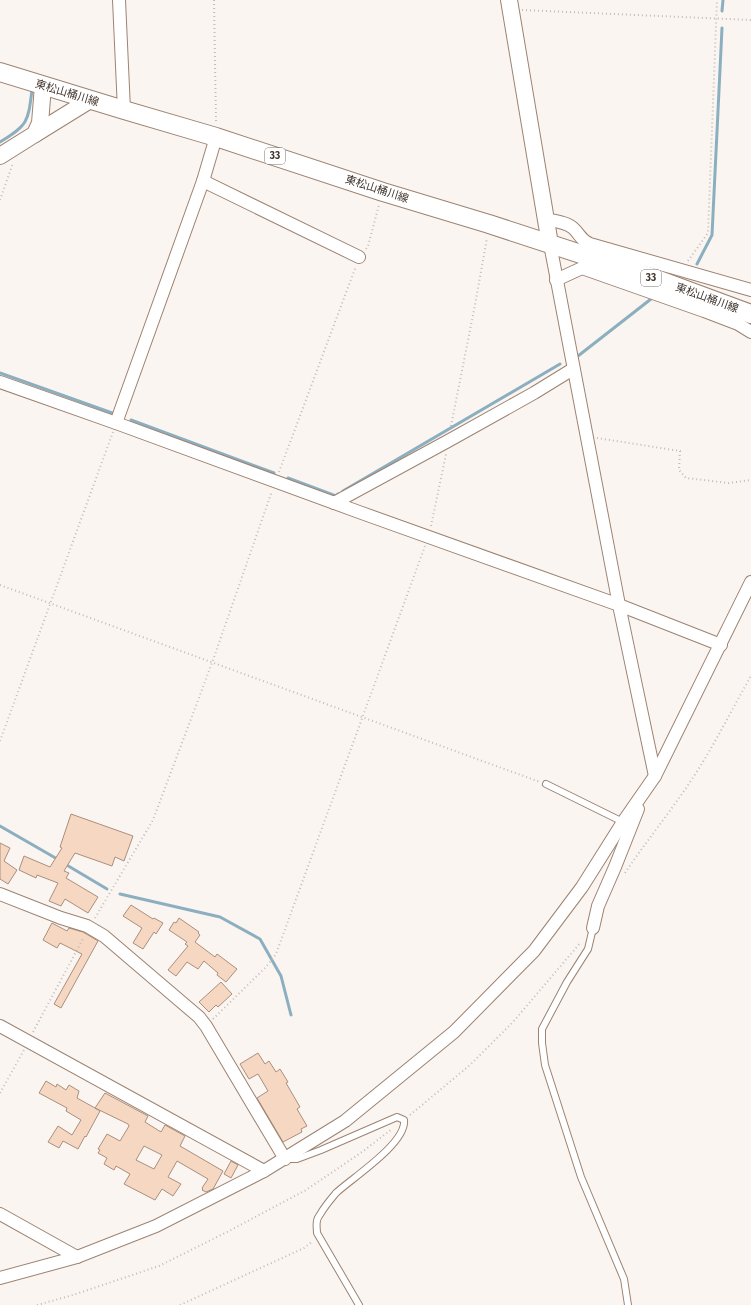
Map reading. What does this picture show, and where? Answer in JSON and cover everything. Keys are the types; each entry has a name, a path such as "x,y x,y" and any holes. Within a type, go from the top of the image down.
{"main road":[{"name":"東松山桶川線","path":"0,72 216,137 383,192 489,224 648,276 751,314"}],"street":[{"path":"119,0 124,110"},
{"path":"509,5 556,280 619,605 655,776"},
{"path":"35,134 40,123 43,86"},
{"path":"0,156 90,100"},
{"path":"116,423 203,181 216,137"},
{"path":"203,181 359,257"},
{"path":"545,219 569,226 574,229 581,239 590,244 751,290"},
{"path":"556,280 582,268 704,311 738,324 751,332"},
{"path":"334,502 448,441 534,393 573,369"},
{"path":"0,382 619,605 720,645"},
{"path":"0,1278 77,1256 156,1226 264,1171 345,1121 454,1032 534,951 582,886 623,822 655,776 751,582"},
{"path":"592,928 598,906 644,792"},
{"path":"0,894 89,927 104,936 199,1017 206,1026 285,1159"},
{"path":"0,1026 264,1171"},
{"path":"0,1214 77,1256"}],"lane":[{"path":"546,784 623,822"},
{"path":"592,928 588,949 567,982 542,1029 542,1043 545,1065 581,1177 624,1279 628,1305"},
{"path":"285,1159 297,1159 397,1117 404,1120 405,1125 403,1130 384,1154 336,1194 325,1206 316,1221 317,1233 359,1305"}],"path":[{"path":"214,0 216,137"},
{"path":"681,271 708,233 717,0"},
{"path":"509,5 751,20"},
{"path":"0,200 19,144"},
{"path":"0,1093 89,927 153,820 212,663 276,482 359,257 368,246 383,192"},
{"path":"206,1026 266,967 276,954 429,537 475,305 489,224"},
{"path":"0,741 116,423"},
{"path":"586,436 680,451 679,470 686,478 729,483 751,480"},
{"path":"0,584 212,663 546,784"},
{"path":"621,879 694,776 751,676"},
{"path":"37,1305 73,1295 159,1266 306,1190 362,1152 404,1120 470,1065 514,1022 592,928"},
{"path":"180,1305 304,1248 312,1242 317,1233"}],"building":[{"path":"71,814 133,836 124,861 115,857 112,866 75,853 64,871 69,873 66,878 98,897 88,913 65,899 61,906 49,901 58,883 37,875 36,878 19,870 24,856 50,867 62,848 60,847"},
{"path":"0,843 10,848 4,861 17,870 8,884 0,879"},
{"path":"131,905 153,919 154,918 163,923 156,934 154,932 143,949 133,943 142,928 123,916"},
{"path":"179,918 199,932 198,933 200,935 195,942 215,957 217,954 237,969 226,982 204,961 198,969 187,962 176,976 168,970 188,946 185,944 187,942 169,930 174,922 176,923"},
{"path":"52,923 67,931 69,928 83,932 98,941 61,1008 54,1004 82,954 60,943 57,948 43,940"},
{"path":"221,982 232,994 218,1007 216,1005 209,1012 199,1002"},
{"path":"258,1053 265,1064 269,1061 276,1072 280,1069 288,1082 286,1083 300,1107 297,1109 307,1126 301,1129 302,1132 283,1142 257,1098 268,1091 258,1074 249,1079 240,1064"},
{"path":"46,1081 56,1087 57,1084 66,1090 69,1085 79,1091 77,1098 100,1111 78,1149 63,1141 59,1148 48,1142 58,1126 72,1135 81,1120 66,1111 67,1108 39,1093"},
{"path":"105,1093 148,1116 145,1122 161,1132 165,1125 185,1136 180,1146 223,1171 213,1189 206,1192 202,1190 208,1179 177,1161 168,1177 181,1184 173,1196 162,1189 155,1200 124,1184 130,1174 116,1166 114,1170 104,1164 107,1158 98,1153 100,1150 98,1149 107,1134 120,1141 129,1126 128,1124 95,1108","holes":["144,1146 162,1155 154,1169 136,1160"]},
{"path":"231,1161 238,1165 231,1178 224,1174"}],"waterway":[{"path":"722,11 723,0"},
{"path":"697,264 712,235 722,28"},
{"path":"0,142 16,131 25,122 28,116 32,90"},
{"path":"578,356 651,299"},
{"path":"343,491 560,364"},
{"path":"0,373 115,414"},
{"path":"131,420 274,473"},
{"path":"288,478 336,496 338,494"},
{"path":"0,826 59,860"},
{"path":"65,864 107,889"},
{"path":"120,894 220,917 260,939 281,976 291,1015"}]}
